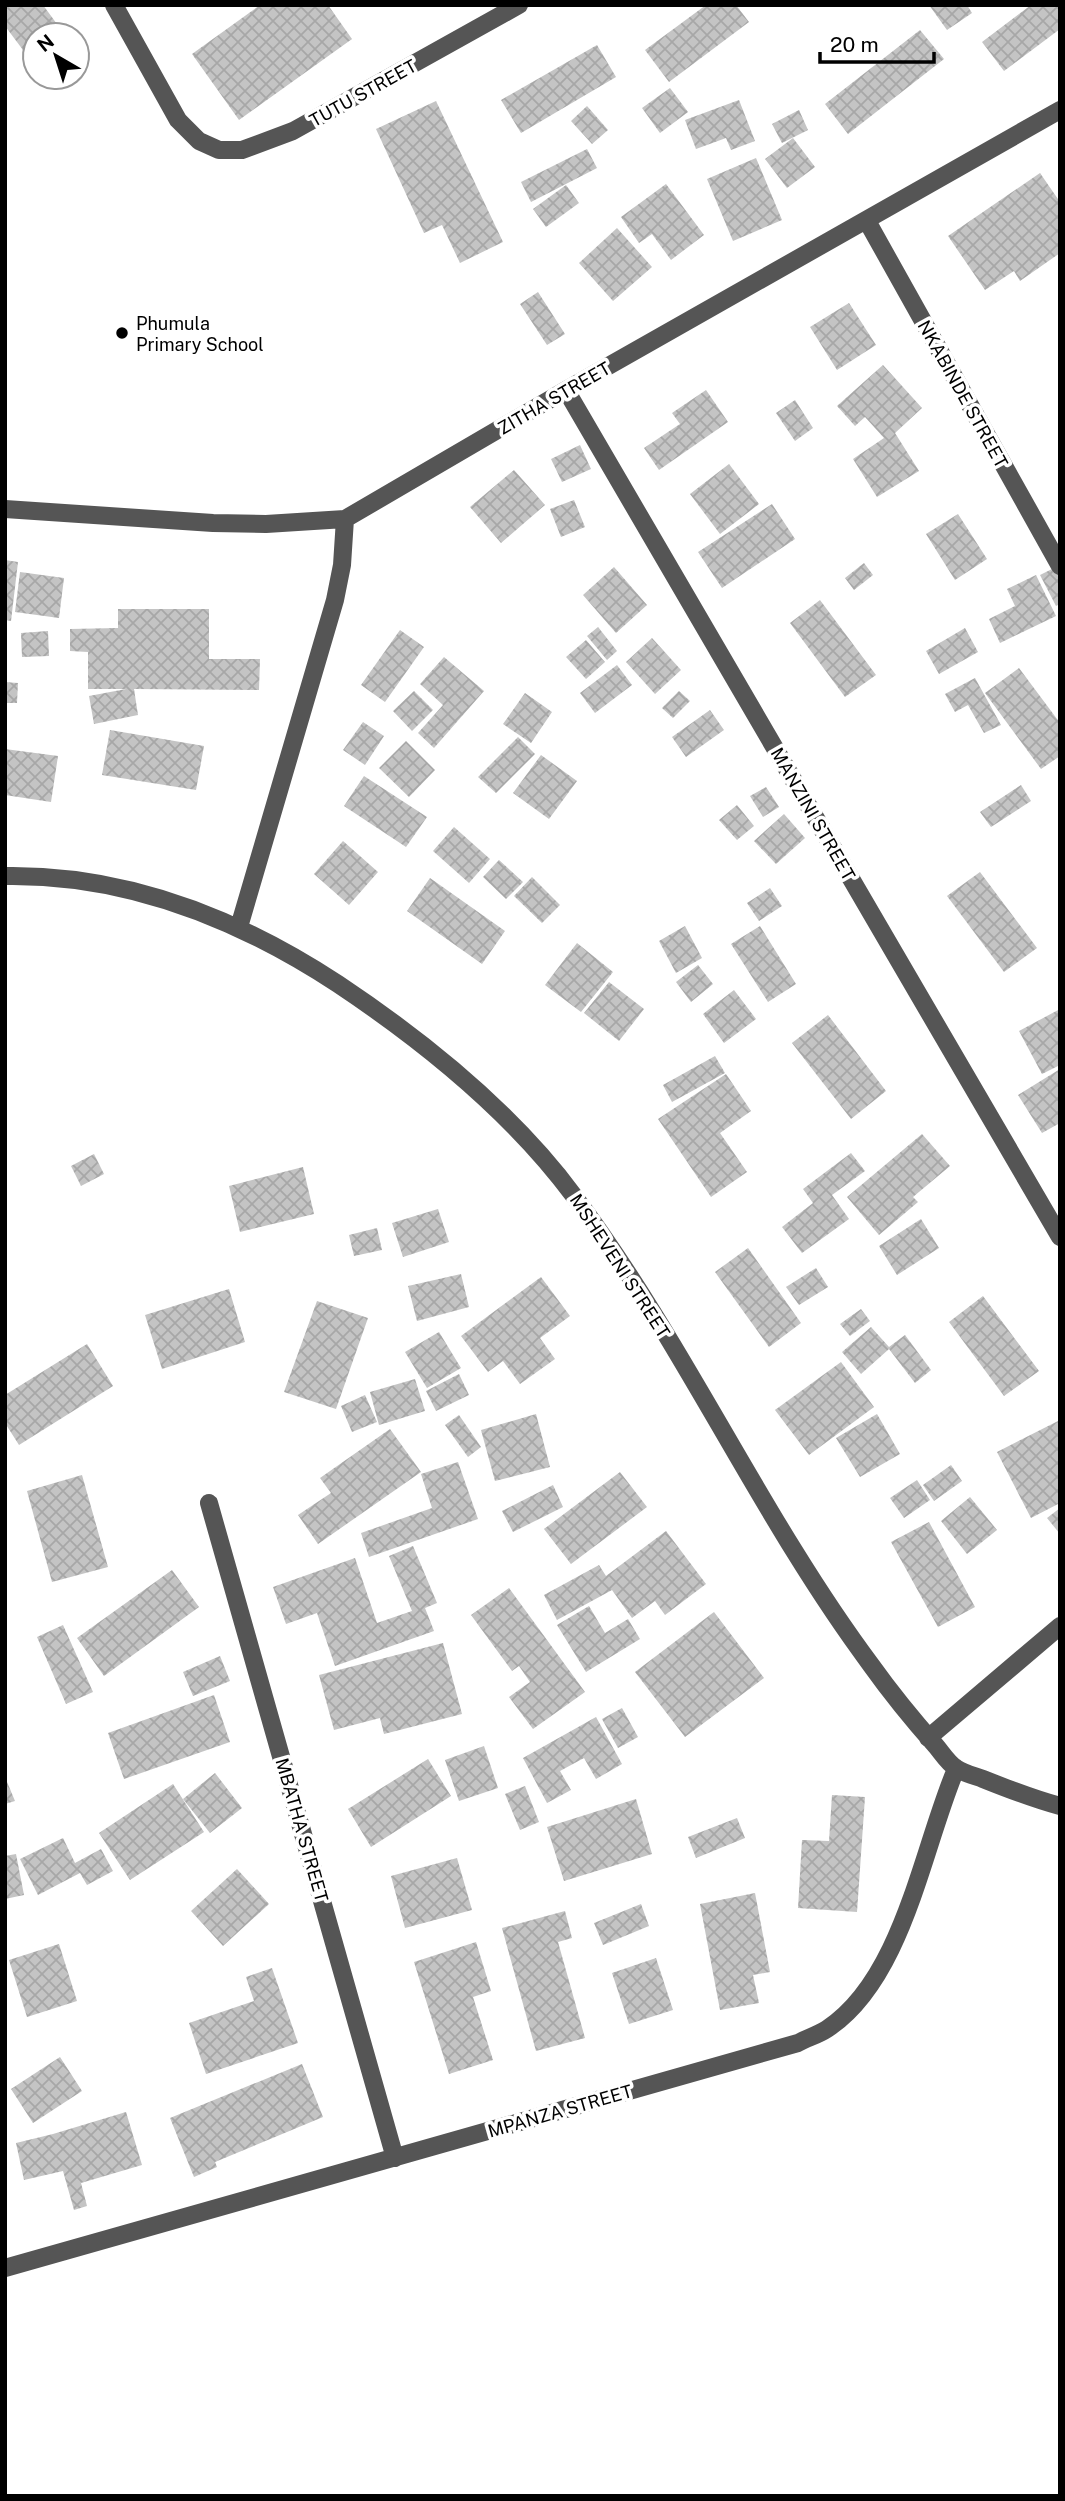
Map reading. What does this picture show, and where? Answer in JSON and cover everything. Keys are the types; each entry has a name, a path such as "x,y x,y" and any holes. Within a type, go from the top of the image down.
{"street":[{"name":"TUTU STREET","path":"114,5 178,120 200,141 219,150 242,150 293,131 519,5"},
{"name":"ZITHA STREET","path":"5,509 213,523 266,524 345,519 566,390 1060,110"},
{"name":"NKABINDE STREET","path":"867,221 1060,566"},
{"name":"MANZINI STREET","path":"566,390 1060,1237"},
{"path":"239,927 335,600 342,565 345,519"},
{"name":"MSHEVENI STREET","path":"5,876 65,877 136,891 239,927 305,962 360,999 452,1069 517,1128 572,1193 615,1252 805,1569 849,1637 928,1738 956,1769 1060,1807"},
{"name":"MBATHA STREET","path":"209,1503 396,2158"},
{"path":"928,1738 1060,1626"},
{"name":"MPANZA STREET","path":"5,2268 798,2043 826,2030 850,2011 882,1969 956,1769"}],"building":[{"path":"5,5 43,5 55,21 21,21 21,47 5,26"},
{"path":"260,5 328,5 352,39 239,120 192,54"},
{"path":"706,5 736,5 749,22 669,82 645,50"},
{"path":"929,5 967,5 972,13 947,30"},
{"path":"1031,5 1060,5 1060,29 1004,71 982,42"},
{"path":"920,30 944,59 848,134 825,104"},
{"path":"597,45 616,77 521,133 501,100"},
{"path":"670,88 688,112 660,133 642,108"},
{"path":"739,100 755,141 731,150 726,138 696,149 685,120"},
{"path":"436,101 503,242 460,263 442,225 424,233 376,129"},
{"path":"587,106 608,130 592,144 571,121"},
{"path":"799,110 808,130 782,143 772,124"},
{"path":"793,138 815,167 787,188 765,159"},
{"path":"587,149 597,168 531,202 521,182"},
{"path":"756,158 782,220 733,241 707,179"},
{"path":"1040,173 1060,202 1060,253 1020,281 1014,271 985,290 948,236"},
{"path":"666,184 704,235 671,260 652,234 639,243 621,217"},
{"path":"566,185 579,203 546,227 533,209"},
{"path":"617,228 652,267 613,301 579,263"},
{"path":"538,292 565,334 547,345 520,304"},
{"path":"849,303 876,345 837,370 810,327"},
{"path":"883,365 922,408 895,433 919,471 877,497 853,459 884,438 865,417 855,426 837,406"},
{"path":"706,390 728,422 659,470 644,448 680,424 672,413"},
{"path":"795,400 813,428 795,441 776,413"},
{"path":"580,445 591,469 562,482 551,459"},
{"path":"729,464 759,504 720,534 690,494"},
{"path":"514,470 545,505 501,543 470,507"},
{"path":"574,500 585,527 561,537 550,509"},
{"path":"772,504 795,539 722,588 698,552"},
{"path":"958,514 987,559 955,580 926,534"},
{"path":"5,560 18,562 11,621 5,620"},
{"path":"864,563 873,575 854,590 845,578"},
{"path":"1060,565 1060,604 1056,606 1040,575"},
{"path":"614,567 647,605 616,633 583,595"},
{"path":"20,572 64,578 59,618 15,612"},
{"path":"1036,575 1056,616 1000,643 989,619 1015,606 1007,589"},
{"path":"820,600 876,675 845,697 790,623"},
{"path":"118,609 209,609 209,659 260,659 259,690 134,689 138,715 94,724 89,696 126,689 88,689 88,652 70,651 70,629 118,628"},
{"path":"598,627 617,651 607,660 587,636"},
{"path":"965,628 978,652 939,674 926,651"},
{"path":"400,630 424,647 385,702 361,685"},
{"path":"48,631 49,656 22,657 21,633"},
{"path":"652,638 681,670 655,694 626,662"},
{"path":"586,640 605,662 586,679 566,657"},
{"path":"444,657 484,691 434,748 418,733 443,705 420,684"},
{"path":"617,665 632,685 595,713 580,693"},
{"path":"1019,668 1060,723 1060,756 1041,769 985,693"},
{"path":"975,678 1001,725 984,733 968,705 955,712 945,694"},
{"path":"5,682 18,683 17,703 5,703"},
{"path":"414,691 433,710 412,731 393,711"},
{"path":"679,691 690,701 673,718 662,708"},
{"path":"525,693 552,712 531,743 503,724"},
{"path":"710,710 724,730 686,757 672,737"},
{"path":"363,722 384,736 365,765 343,750"},
{"path":"110,730 204,746 196,790 102,775"},
{"path":"518,737 535,754 496,793 478,777"},
{"path":"406,741 435,770 409,797 379,768"},
{"path":"5,749 58,756 51,802 5,795"},
{"path":"541,755 577,781 549,819 513,793"},
{"path":"364,776 427,817 406,847 344,806"},
{"path":"1021,785 1031,801 991,827 980,812"},
{"path":"766,787 779,807 763,817 750,796"},
{"path":"737,805 754,826 737,840 719,820"},
{"path":"784,814 805,838 776,864 754,841"},
{"path":"454,827 490,859 469,883 433,851"},
{"path":"343,841 378,872 349,905 314,874"},
{"path":"499,860 523,882 506,899 483,877"},
{"path":"980,872 1037,948 1004,972 947,896"},
{"path":"532,877 560,905 542,923 514,896"},
{"path":"430,878 505,931 482,964 407,911"},
{"path":"770,888 782,906 759,921 747,903"},
{"path":"685,926 702,958 676,973 659,941"},
{"path":"760,926 796,984 768,1002 731,944"},
{"path":"577,943 613,972 581,1012 545,985"},
{"path":"698,965 713,984 691,1002 676,982"},
{"path":"609,982 644,1009 619,1041 584,1013"},
{"path":"734,990 756,1019 724,1043 703,1014"},
{"path":"1060,1009 1060,1065 1042,1074 1019,1031"},
{"path":"828,1015 886,1091 851,1119 792,1043"},
{"path":"715,1056 725,1073 672,1102 663,1085"},
{"path":"1060,1069 1060,1123 1042,1133 1018,1095"},
{"path":"726,1074 751,1111 720,1133 747,1172 711,1197 658,1119"},
{"path":"922,1134 950,1166 913,1197 918,1202 879,1235 847,1197"},
{"path":"851,1153 865,1171 832,1195 849,1219 802,1253 782,1227 813,1203 803,1189"},
{"path":"94,1154 104,1174 81,1186 71,1166"},
{"path":"303,1167 314,1214 240,1232 229,1186"},
{"path":"438,1209 449,1242 403,1257 392,1223"},
{"path":"921,1219 939,1248 897,1275 879,1246"},
{"path":"377,1228 382,1250 354,1256 349,1235"},
{"path":"748,1248 801,1323 769,1347 715,1272"},
{"path":"816,1268 828,1287 799,1305 786,1287"},
{"path":"461,1274 469,1307 417,1321 408,1286"},
{"path":"541,1277 570,1316 540,1338 555,1359 520,1384 503,1361 488,1372 461,1336"},
{"path":"229,1289 245,1342 162,1369 145,1315"},
{"path":"983,1296 1039,1371 1004,1396 949,1322"},
{"path":"317,1301 368,1318 336,1409 284,1392"},
{"path":"861,1309 870,1321 850,1336 840,1324"},
{"path":"871,1327 889,1347 905,1335 931,1370 915,1383 889,1349 861,1374 842,1352"},
{"path":"439,1332 461,1368 427,1388 405,1352"},
{"path":"87,1344 113,1386 19,1445 5,1423 5,1395"},
{"path":"841,1362 874,1407 809,1455 775,1410"},
{"path":"459,1374 469,1395 436,1411 426,1391"},
{"path":"415,1379 425,1411 379,1425 370,1392"},
{"path":"365,1395 377,1422 352,1432 341,1406"},
{"path":"536,1414 550,1467 495,1481 481,1430"},
{"path":"877,1414 900,1454 860,1477 836,1438"},
{"path":"459,1415 481,1447 468,1457 445,1425"},
{"path":"1060,1420 1060,1503 1031,1518 997,1452"},
{"path":"390,1429 421,1472 318,1544 298,1515 331,1493 320,1478"},
{"path":"458,1462 478,1519 369,1557 361,1533 432,1508 421,1474"},
{"path":"951,1465 962,1481 934,1501 923,1485"},
{"path":"620,1472 647,1507 571,1564 544,1529"},
{"path":"82,1475 108,1567 52,1582 27,1491"},
{"path":"917,1480 930,1500 904,1518 890,1498"},
{"path":"553,1485 563,1507 513,1532 502,1511"},
{"path":"970,1497 997,1530 967,1554 941,1521"},
{"path":"1060,1508 1060,1534 1047,1518"},
{"path":"929,1522 975,1607 938,1627 891,1542"},
{"path":"666,1531 706,1584 665,1615 655,1601 632,1618 612,1590 557,1620 544,1595 599,1565 606,1576"},
{"path":"413,1546 437,1603 425,1608 434,1631 335,1666 317,1613 286,1624 273,1587 355,1558 377,1623 412,1611 389,1556"},
{"path":"172,1570 199,1607 104,1676 77,1638"},
{"path":"509,1588 585,1692 533,1729 509,1697 530,1682 519,1666 512,1671 471,1615"},
{"path":"589,1606 605,1633 628,1619 640,1639 586,1672 557,1625"},
{"path":"714,1612 764,1678 685,1737 635,1672"},
{"path":"63,1625 93,1692 66,1704 37,1637"},
{"path":"443,1643 462,1714 384,1734 380,1718 334,1730 319,1675"},
{"path":"220,1656 230,1681 193,1696 183,1672"},
{"path":"214,1695 230,1742 124,1779 108,1733"},
{"path":"622,1708 638,1737 618,1748 602,1719"},
{"path":"596,1717 622,1764 596,1779 584,1758 560,1771 571,1790 547,1803 523,1758"},
{"path":"484,1746 498,1788 459,1801 445,1760"},
{"path":"428,1759 451,1796 371,1847 348,1809"},
{"path":"215,1773 242,1808 210,1833 183,1799"},
{"path":"5,1777 15,1801 5,1804"},
{"path":"173,1784 204,1832 130,1880 99,1833"},
{"path":"525,1786 539,1822 520,1830 505,1794"},
{"path":"832,1795 865,1797 857,1912 798,1908 802,1840 829,1841"},
{"path":"636,1799 652,1854 564,1881 547,1827"},
{"path":"737,1818 745,1838 696,1858 688,1837"},
{"path":"63,1838 75,1863 101,1849 113,1871 87,1885 80,1873 38,1895 20,1859"},
{"path":"16,1854 24,1895 5,1899 5,1856"},
{"path":"457,1858 472,1910 405,1928 391,1876"},
{"path":"237,1869 269,1904 223,1946 191,1911"},
{"path":"755,1893 770,1972 753,1975 759,2003 720,2010 700,1904"},
{"path":"641,1904 649,1926 603,1945 594,1923"},
{"path":"565,1911 572,1938 558,1942 585,2038 536,2051 502,1928"},
{"path":"476,1942 491,1991 473,1997 493,2060 449,2074 414,1962"},
{"path":"59,1944 77,2001 27,2017 9,1960"},
{"path":"656,1958 673,2010 629,2024 612,1973"},
{"path":"272,1968 298,2043 206,2074 189,2023 254,2001 246,1977"},
{"path":"60,2057 82,2091 33,2123 11,2089"},
{"path":"302,2064 323,2117 215,2162 217,2167 194,2177 170,2118"},
{"path":"126,2112 142,2165 81,2183 87,2206 74,2210 63,2171 24,2180 16,2143"}],"place":[{"name":"Phumula Primary School","path":"122,333"}]}
